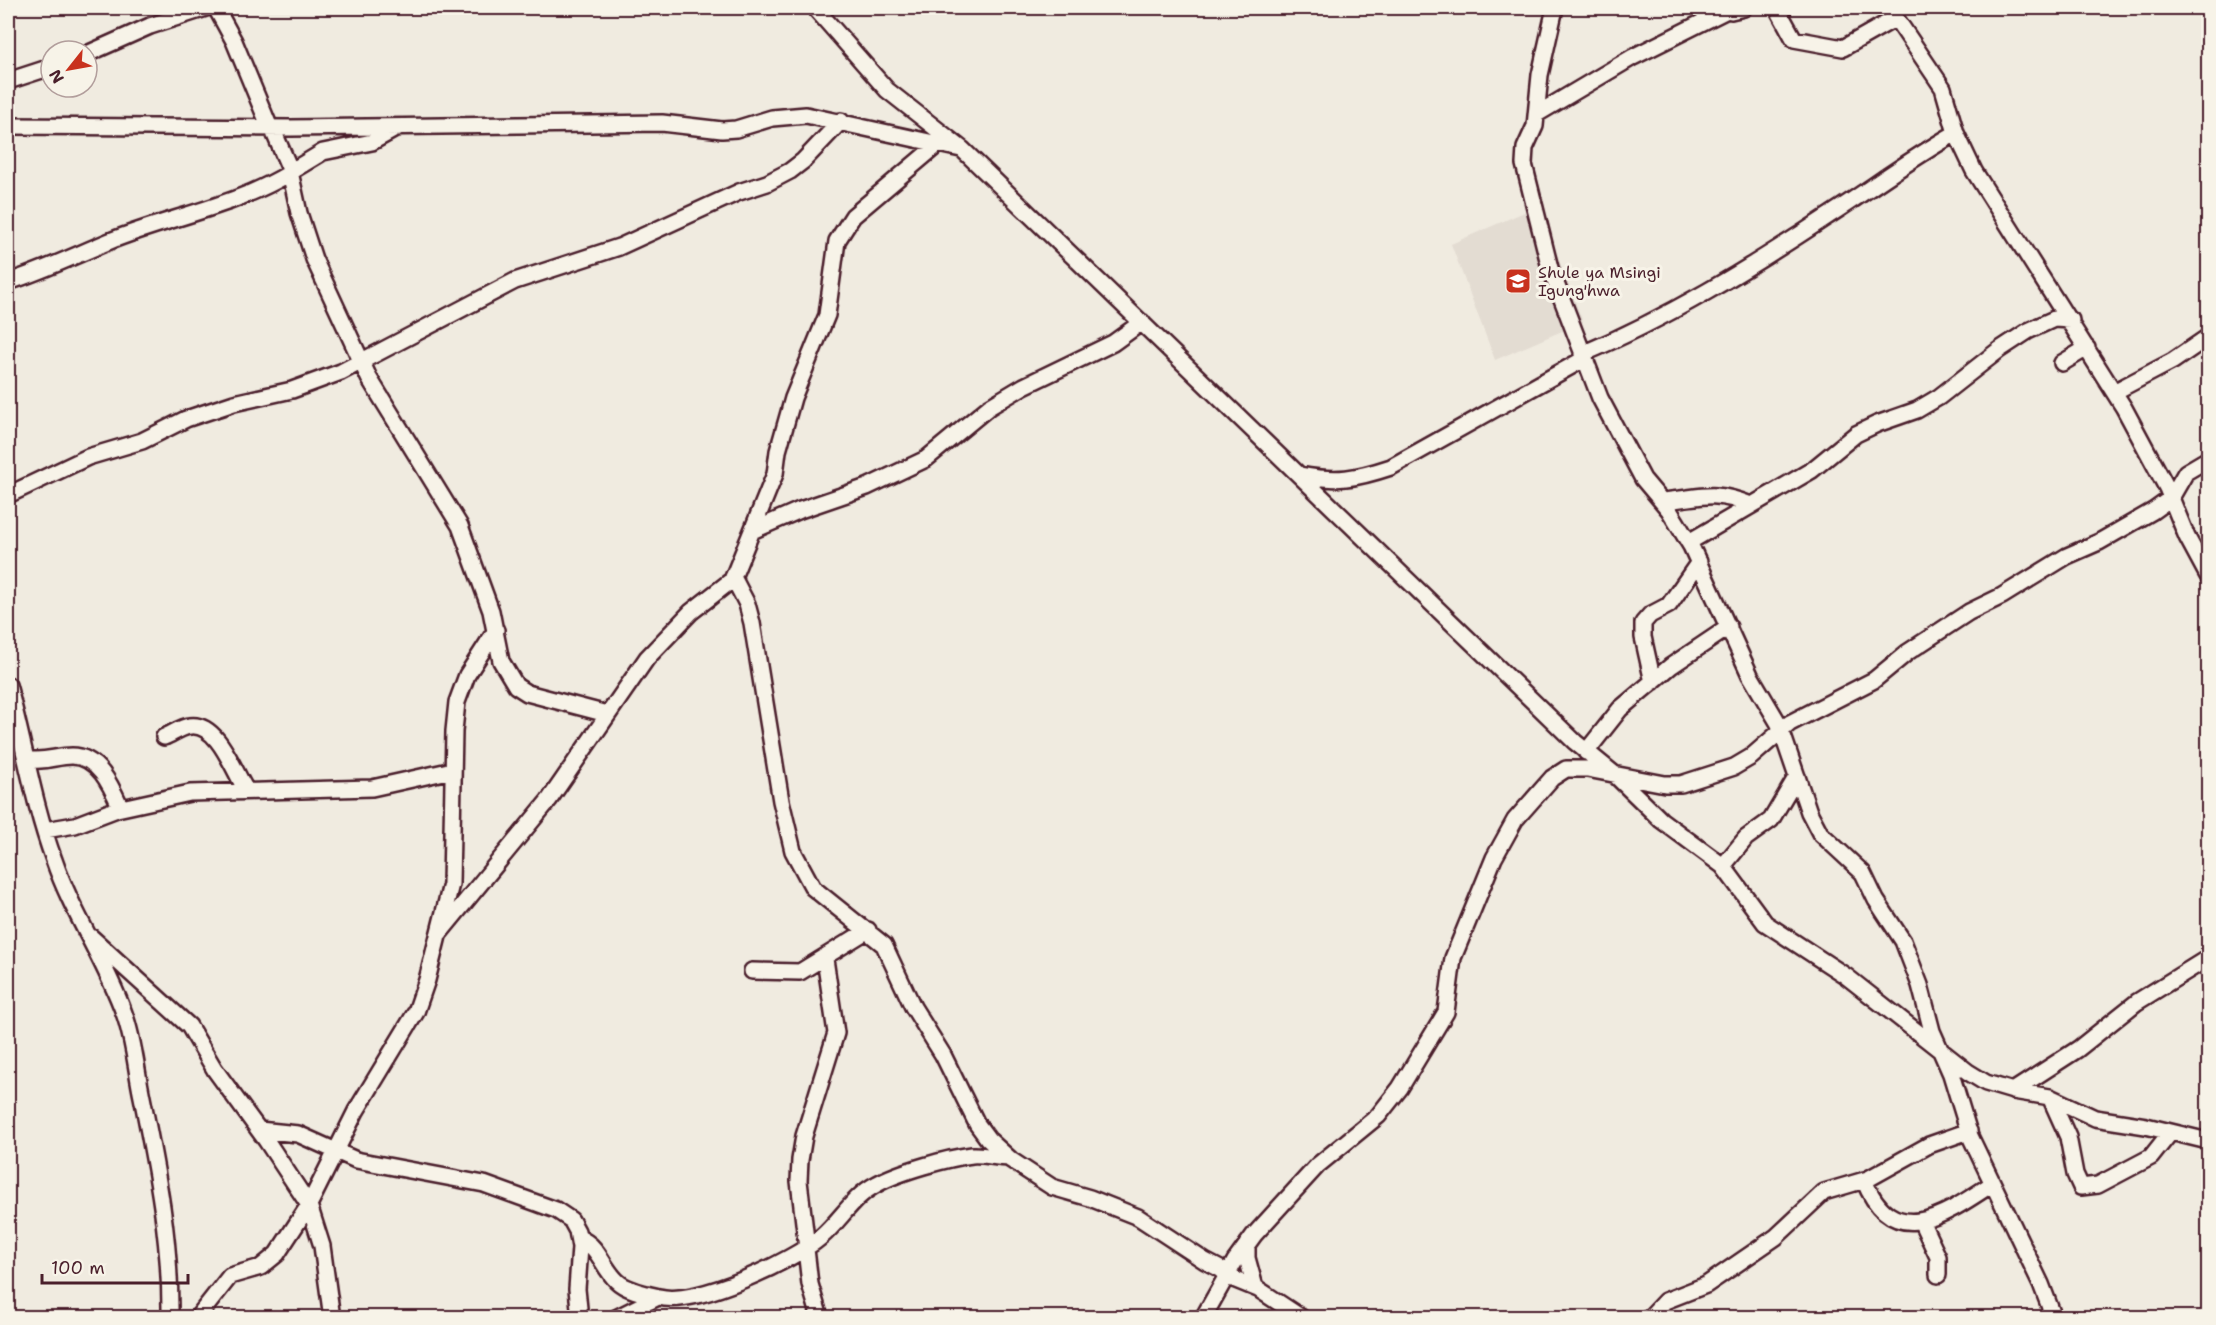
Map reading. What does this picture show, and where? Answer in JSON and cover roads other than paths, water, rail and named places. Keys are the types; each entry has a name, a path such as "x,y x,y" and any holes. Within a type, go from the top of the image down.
{"street":[{"path":"99,49 150,26 206,8"},
{"path":"216,8 234,42 290,173 299,213 314,259 361,362 460,526 496,630 501,661 516,686 527,693 607,714"},
{"path":"815,8 887,90 962,149 1586,752 1613,773 1661,820 1723,866 1765,923 1846,976 1968,1072 1986,1083 2013,1091 2049,1097 2095,1118 2146,1126 2208,1141"},
{"path":"1555,8 1540,75 1535,126 1525,148 1524,164 1550,268 1583,356 1636,467 1662,501 1689,542 1699,562 1750,675 1781,729 1820,833 1863,873 1876,900 1903,940 1920,985 1938,1047 1951,1074 1969,1131 2041,1284 2054,1317"},
{"path":"1537,114 1588,81 1725,9 1744,8"},
{"path":"1778,8 1794,39 1801,42 1822,43 1835,48 1843,48 1895,12 1943,88 1956,133 1983,186 2115,392 2171,498 2187,537 2208,576"},
{"path":"8,81 39,71"},
{"path":"8,126 271,128 662,123 722,130 736,129 788,115 806,115 962,149"},
{"path":"8,495 72,464 103,451 142,441 186,419 234,403 292,390 361,362 515,281 619,247 739,192 775,180 803,160 841,121"},
{"path":"8,282 50,268 110,241 235,201 290,173 323,152 372,142 401,127"},
{"path":"1300,475 1341,481 1391,467 1583,356 1680,307 1805,232 1906,162 1956,133"},
{"path":"438,935 549,800 647,658 691,612 733,577 775,474 778,451 793,398 827,315 837,241 853,216 937,145"},
{"path":"1689,542 1823,462 1856,434 1917,410 1939,397 1999,350 2028,331 2054,319 2071,320"},
{"path":"754,530 800,510 867,488 926,459 988,407 1024,386 1113,343 1142,322"},
{"path":"2115,392 2173,361 2208,337"},
{"path":"2062,363 2087,348"},
{"path":"1203,1317 1247,1244 1314,1169 1365,1129 1400,1088 1446,1012 1453,958 1494,858 1515,820 1560,771 1574,768 1613,773 1665,784 1681,784 1702,779 1751,757 1781,729 1866,685 1908,652 1969,612 2002,596 2067,556 2099,542 2171,498 2186,472 2208,459"},
{"path":"1662,501 1688,500 1710,494 1731,497 1751,505"},
{"path":"1653,682 1643,638 1643,622 1650,615 1669,605 1699,562"},
{"path":"733,577 747,604 752,623 781,801 793,850 813,888 884,945 892,957 913,1007 943,1055 977,1124 997,1149 1052,1188 1090,1198 1138,1217 1227,1275 1255,1287 1302,1317"},
{"path":"1586,752 1616,713 1671,666 1729,627"},
{"path":"197,1317 230,1276 261,1267 277,1254 309,1205 356,1111 416,1012 427,981 451,884 453,731 457,702 467,675 496,630"},
{"path":"8,685 45,830 61,881 124,1012 133,1044 166,1228 170,1269 170,1317"},
{"path":"164,737 189,726 205,730 228,755 246,790"},
{"path":"26,759 40,761 73,756 89,761 106,779 121,808"},
{"path":"45,830 75,825 121,808 190,793 372,788 453,770"},
{"path":"1723,866 1746,838 1771,819 1797,776"},
{"path":"752,971 800,972 868,930"},
{"path":"89,936 189,1026 215,1070 309,1205 322,1246 332,1317"},
{"path":"820,1317 810,1284 800,1160 804,1136 836,1033 825,958"},
{"path":"2013,1091 2078,1049 2137,1002 2208,958"},
{"path":"2049,1097 2068,1137 2074,1174 2081,1187 2098,1185 2151,1157 2170,1133"},
{"path":"258,1130 298,1134 356,1160 484,1184 521,1196 571,1220 579,1238 577,1289 580,1317"},
{"path":"1649,1317 1665,1301 1706,1285 1776,1237 1818,1196 1864,1180 1929,1145 1969,1131"},
{"path":"579,1238 598,1251 618,1282 658,1297 689,1298 746,1279 806,1248 822,1236 862,1193 878,1183 906,1172 974,1155 1009,1158"},
{"path":"1864,1180 1872,1199 1886,1214 1909,1222 1921,1221 1943,1213 1992,1184"},
{"path":"1921,1221 1938,1257 1938,1275"},
{"path":"1247,1244 1247,1258 1255,1287"},
{"path":"616,1317 658,1297"}],"place":[{"name":"Shule ya Msingi Igung'hwa","path":"1518,281"}]}
